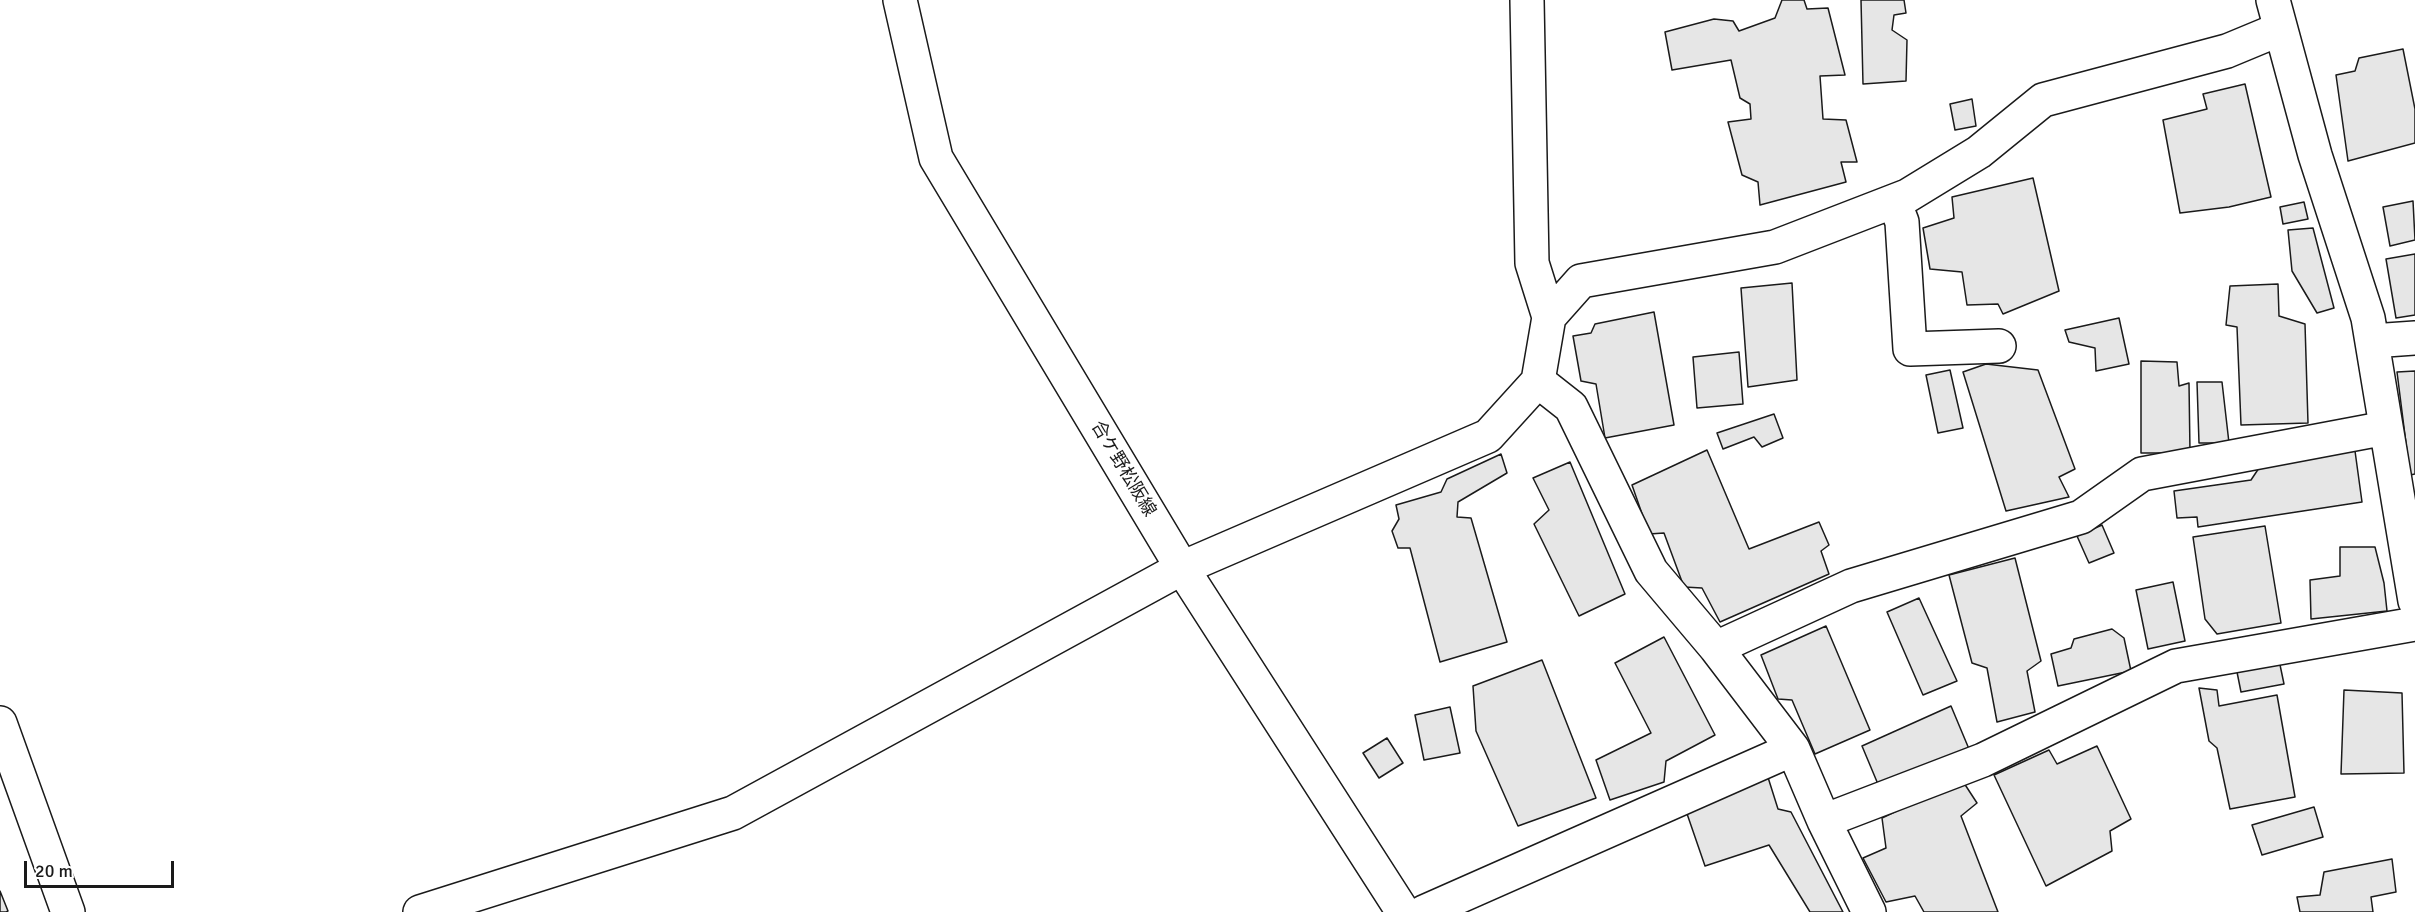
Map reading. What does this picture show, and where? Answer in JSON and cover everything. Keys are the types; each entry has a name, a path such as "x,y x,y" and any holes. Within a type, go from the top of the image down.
{"street":[{"name":"合ケ野松阪線","path":"900,0 936,158 1182,568 1403,912"},
{"path":"420,912 733,813 1182,568 1488,436 1538,381 1550,317 1532,263 1527,0"},
{"path":"1550,317 1581,281 1775,247 1907,196 1979,152 2043,100 2227,51 2277,14 2315,155 2368,318 2415,601"},
{"path":"1894,201 1902,222 1910,349 1999,346"},
{"path":"2372,341 2415,338"},
{"path":"1538,381 1572,407 1651,571 1716,648 1793,749 1824,821 1869,912"},
{"path":"1716,648 1851,586 2081,517 2142,474 2386,428"},
{"path":"1824,821 1983,760 2176,666 2415,624"},
{"path":"0,723 68,912"},
{"path":"1424,912 1793,749"}],"building":[{"path":"1782,0 1804,0 1807,9 1828,8 1845,75 1820,76 1823,119 1846,120 1857,162 1841,162 1846,182 1760,205 1758,182 1742,175 1728,122 1751,119 1750,104 1740,98 1731,60 1672,70 1665,32 1714,19 1733,21 1739,31 1775,18"},
{"path":"1861,0 1904,0 1906,13 1894,15 1892,30 1907,40 1906,81 1863,84"},
{"path":"2403,49 2415,109 2415,143 2348,161 2336,75 2355,71 2359,58"},
{"path":"2245,84 2271,197 2229,207 2180,213 2163,120 2207,109 2203,94"},
{"path":"1972,99 1976,126 1955,130 1950,104"},
{"path":"2033,178 2059,291 2003,314 1998,304 1967,305 1962,272 1930,269 1923,228 1954,218 1952,197"},
{"path":"2413,201 2415,240 2390,246 2383,207"},
{"path":"2304,202 2308,219 2283,224 2280,207"},
{"path":"2313,228 2334,308 2317,313 2292,271 2288,230"},
{"path":"2415,254 2415,315 2396,318 2386,259"},
{"path":"1792,283 1797,380 1748,387 1741,288"},
{"path":"2278,284 2279,316 2305,324 2308,423 2241,425 2237,327 2226,325 2230,286"},
{"path":"1654,312 1674,425 1605,438 1596,384 1581,381 1573,336 1591,333 1595,324"},
{"path":"2119,318 2129,364 2096,371 2095,348 2069,342 2065,330"},
{"path":"1739,352 1743,404 1697,408 1693,357"},
{"path":"2141,361 2177,362 2179,386 2189,383 2190,453 2141,453"},
{"path":"1986,364 2038,370 2075,469 2059,477 2069,497 2006,511 1963,372"},
{"path":"1950,370 1963,428 1938,433 1926,375"},
{"path":"2415,371 2415,474 2410,475 2397,372"},
{"path":"2197,382 2222,382 2229,443 2199,443"},
{"path":"1774,414 1783,438 1762,447 1754,437 1723,449 1717,433"},
{"path":"1707,450 1749,549 1819,522 1829,545 1821,551 1829,574 1720,622 1702,588 1684,587 1664,533 1649,534 1632,485"},
{"path":"2355,451 2362,502 2198,527 2197,517 2177,518 2174,491 2251,480 2261,465"},
{"path":"1501,454 1507,473 1458,502 1457,517 1471,518 1507,642 1440,662 1410,548 1398,548 1392,531 1399,519 1396,505 1441,492 1447,479"},
{"path":"1570,462 1625,594 1579,616 1534,524 1549,510 1533,478"},
{"path":"2102,525 2114,553 2089,563 2077,536"},
{"path":"2265,526 2281,623 2217,634 2205,619 2193,537"},
{"path":"2340,547 2375,547 2384,583 2387,611 2311,619 2310,580 2340,576"},
{"path":"2015,558 2041,661 2027,671 2035,712 1997,722 1987,668 1972,663 1949,575"},
{"path":"2173,582 2185,641 2148,649 2136,590"},
{"path":"1919,598 1957,681 1923,695 1887,612"},
{"path":"1826,626 1870,730 1815,754 1792,700 1778,699 1761,655"},
{"path":"2112,629 2124,638 2131,671 2058,686 2051,654 2071,648 2074,639"},
{"path":"1664,637 1715,735 1666,761 1664,782 1610,800 1596,760 1651,733 1615,663"},
{"path":"1542,660 1596,798 1518,826 1476,731 1473,686"},
{"path":"2279,660 2284,684 2241,692 2236,667"},
{"path":"2199,688 2217,690 2219,706 2277,695 2295,797 2230,809 2217,748 2209,741"},
{"path":"2344,690 2402,693 2404,773 2341,774"},
{"path":"1951,706 1969,749 1880,789 1862,746"},
{"path":"1450,707 1460,753 1424,760 1415,715"},
{"path":"1387,738 1403,763 1379,778 1363,753"},
{"path":"2097,746 2131,819 2110,831 2112,851 2046,886 1994,775 2049,750 2057,764"},
{"path":"1766,771 1778,809 1791,812 1843,912 1810,912 1769,845 1705,866 1684,805"},
{"path":"1962,780 1977,803 1961,816 1998,912 1924,912 1915,896 1886,902 1863,858 1886,848 1882,818"},
{"path":"2314,807 2323,837 2262,855 2252,825"},
{"path":"2392,859 2396,892 2371,897 2373,912 2300,912 2297,897 2320,895 2324,872"},
{"path":"0,891 8,911 6,912 0,912"}]}
